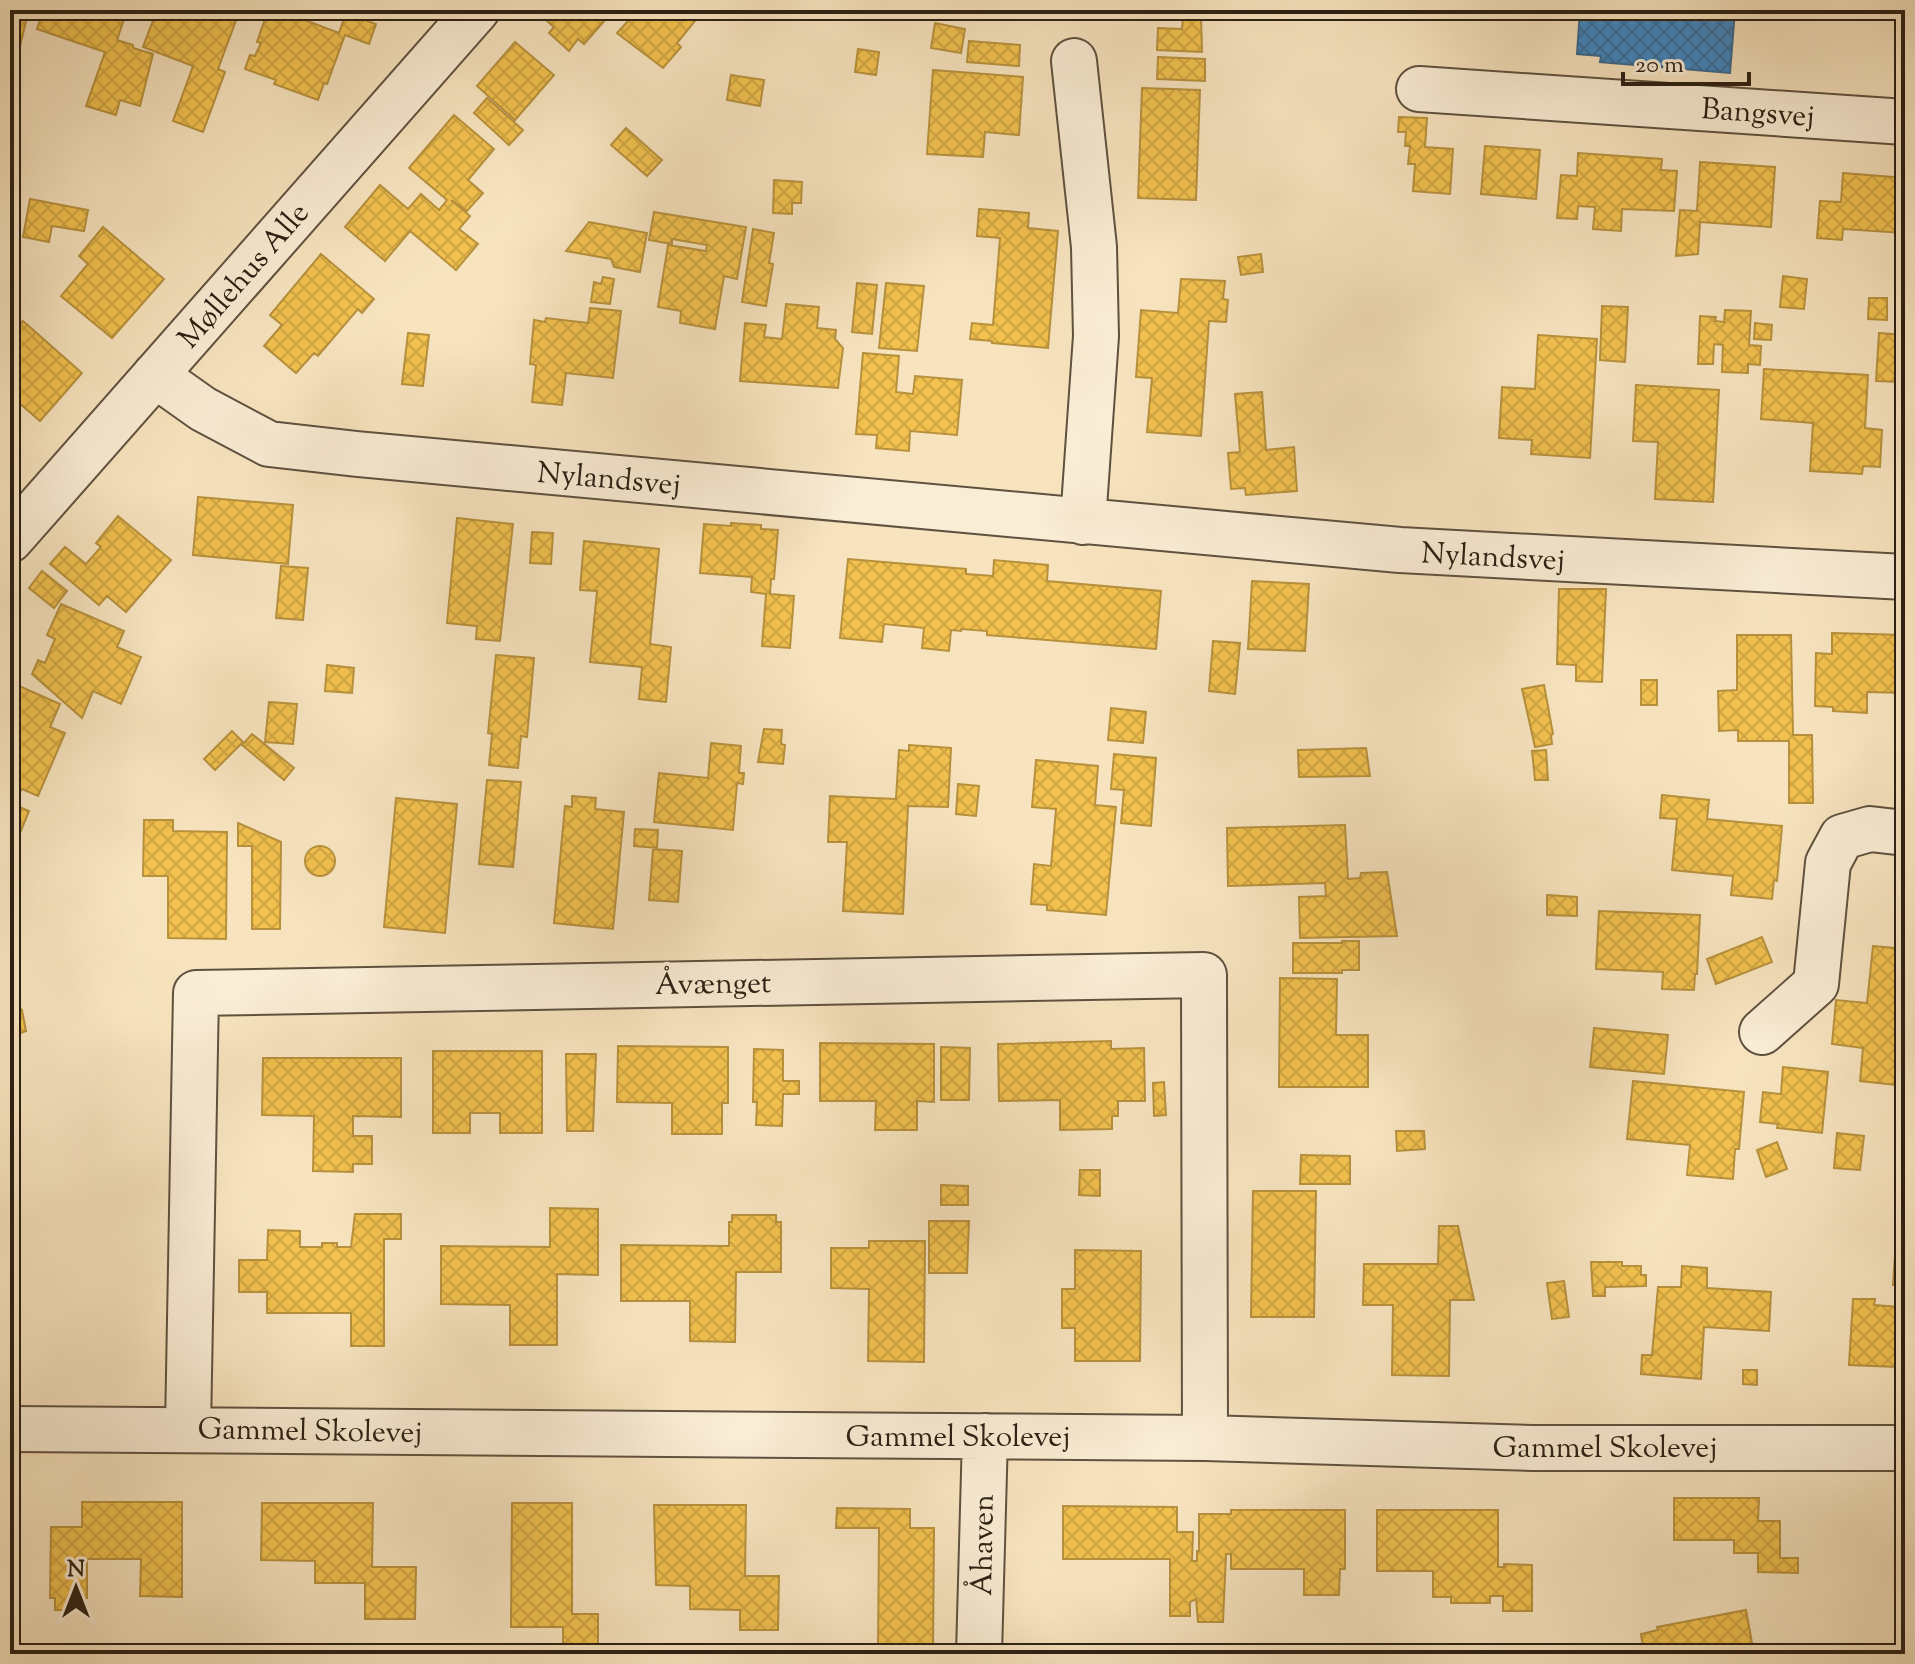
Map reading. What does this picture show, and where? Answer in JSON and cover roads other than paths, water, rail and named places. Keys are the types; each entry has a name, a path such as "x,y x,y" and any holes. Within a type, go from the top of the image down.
{"street":[{"name":"Møllehus Alle","path":"10,540 155,375 457,16"},
{"path":"1074,61 1094,247 1096,336 1083,522"},
{"name":"Bangsvej","path":"1419,89 1905,122"},
{"name":"Nylandsvej","path":"155,375 203,409 269,444 1439,553 1905,577"},
{"path":"1762,1032 1816,984 1828,863 1842,837 1870,829 1905,833"},
{"name":"Åvænget","path":"188,1429 196,993 1204,975 1205,1438"},
{"name":"Gammel Skolevej","path":"10,1429 1205,1438 1533,1448 1905,1448"},
{"name":"Åhaven","path":"979,1654 985,1436"}]}
